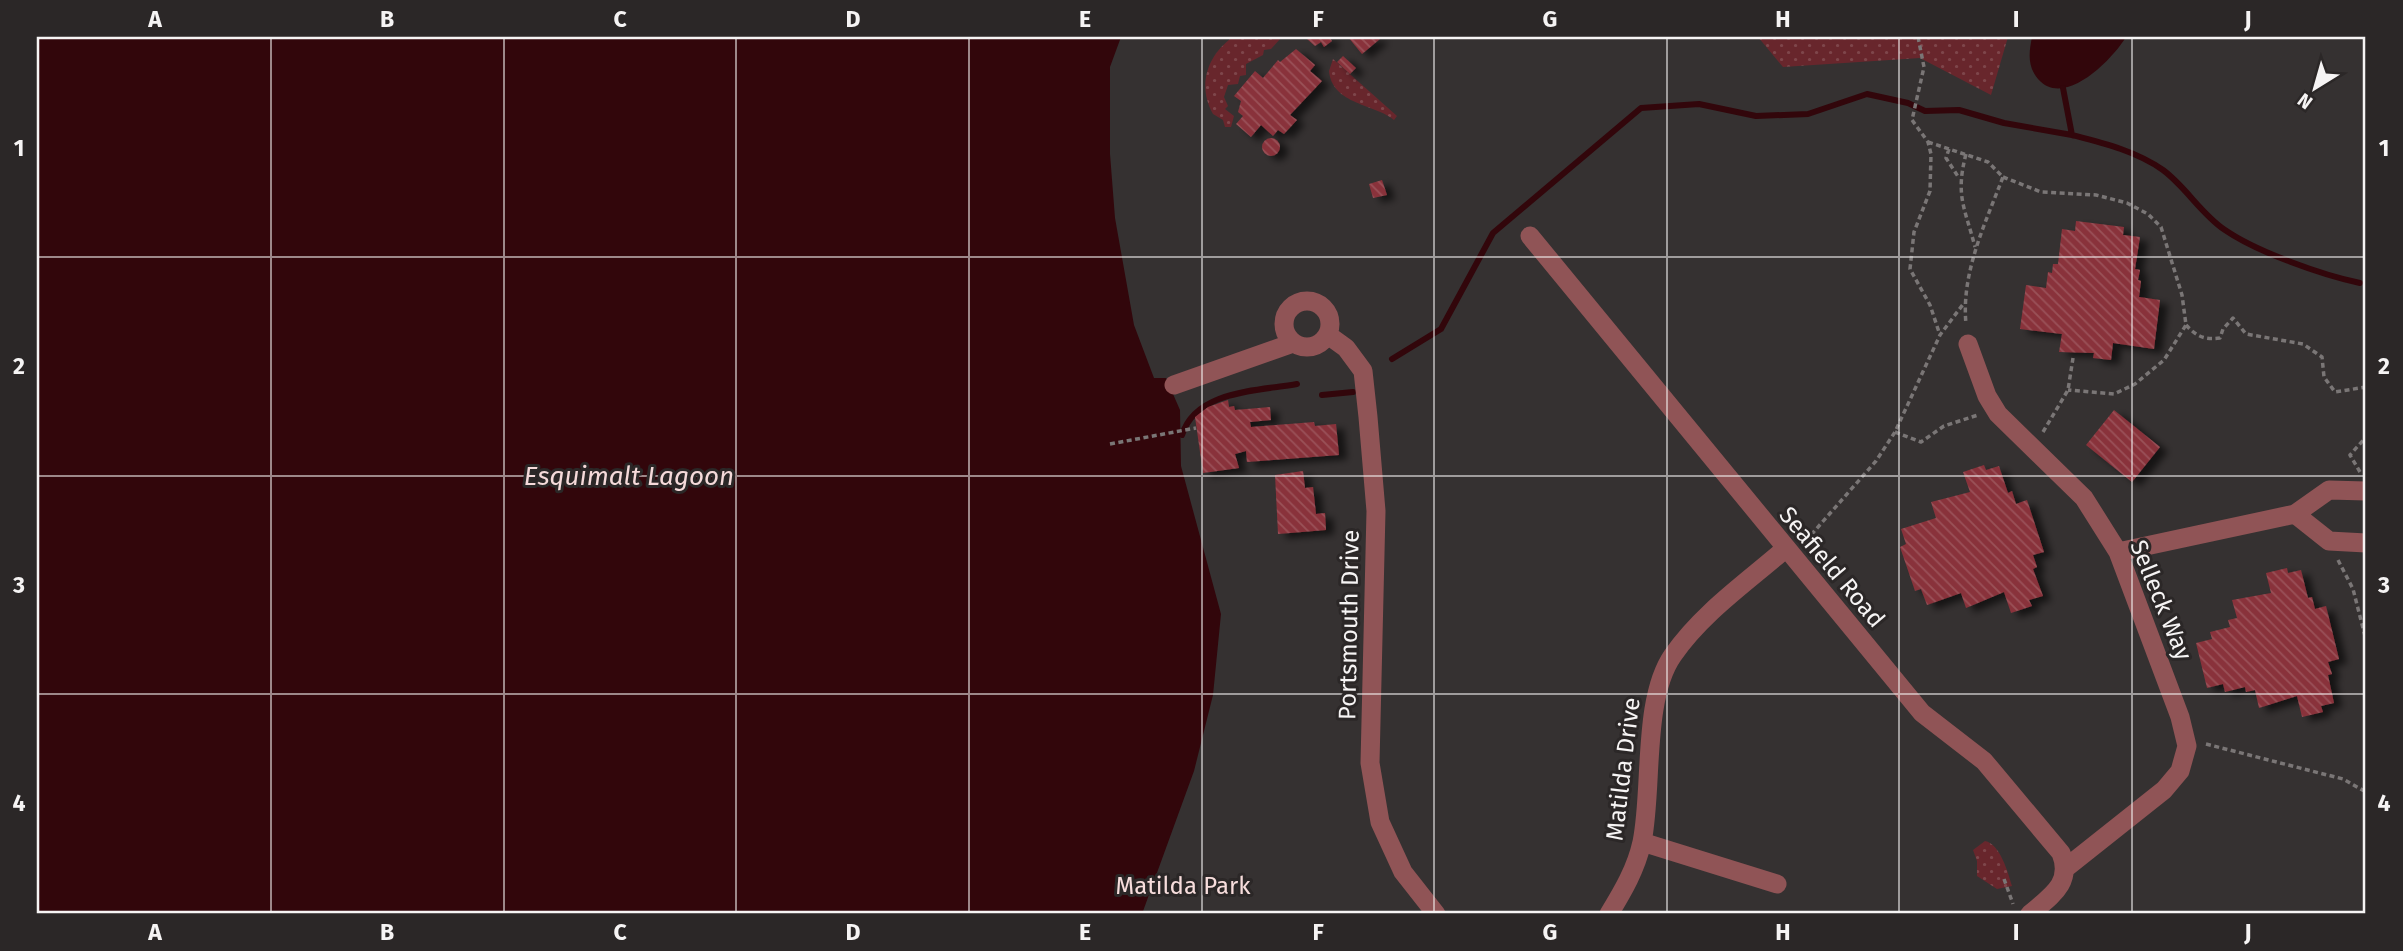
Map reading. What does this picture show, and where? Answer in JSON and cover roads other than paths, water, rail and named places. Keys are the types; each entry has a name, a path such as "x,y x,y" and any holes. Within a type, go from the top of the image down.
{"street":[{"name":"Seafield Road","path":"1530,236 1922,713 1984,761 2002,780 2061,853 2067,867"},
{"path":"1174,385 1293,343 1312,347 1328,335 1330,323 1326,311 1317,303 1304,301 1288,310 1283,321 1286,334 1293,343"},
{"name":"Portsmouth Drive","path":"1328,335 1346,348 1363,371 1368,417 1376,511 1370,763 1380,822 1403,872 1436,914"},
{"name":"Selleck Way","path":"1968,344 1987,396 1998,414 2084,498 2118,552 2180,717 2187,747 2180,771 2164,790 2067,867"},
{"path":"2118,552 2295,514 2329,490 2364,482"},
{"path":"2295,514 2329,541 2366,543"},
{"name":"Matilda Drive","path":"1609,914 1631,878 1642,842 1657,690 1671,656 1702,620 1785,549"},
{"path":"1642,842 1777,884"},
{"path":"2022,912 2061,888 2067,867"}],"water":[{"name":"Esquimalt Lagoon","path":"37,37 1121,37 1110,67 1110,154 1115,218 1134,325 1154,378 1166,378 1180,410 1181,466 1221,614 1213,695 1194,771 1142,914 37,914"},
{"path":"2032,37 2126,37 2110,57 2087,78 2061,88 2049,87 2034,74 2030,59"}],"waterway":[{"path":"2063,88 2072,135 2119,148 2153,163 2171,177 2216,224 2238,238 2309,269 2360,283"},
{"path":"1392,359 1441,329 1493,233 1641,108 1699,104 1756,116 1808,114 1867,94 1908,103 1925,111 1959,110 2004,123 2072,135"},
{"path":"1182,435 1189,420 1200,409 1214,401 1247,391 1297,384"},
{"path":"1322,395 1353,392"}],"park label":[{"name":"Matilda Park","path":"1183,886"}]}
